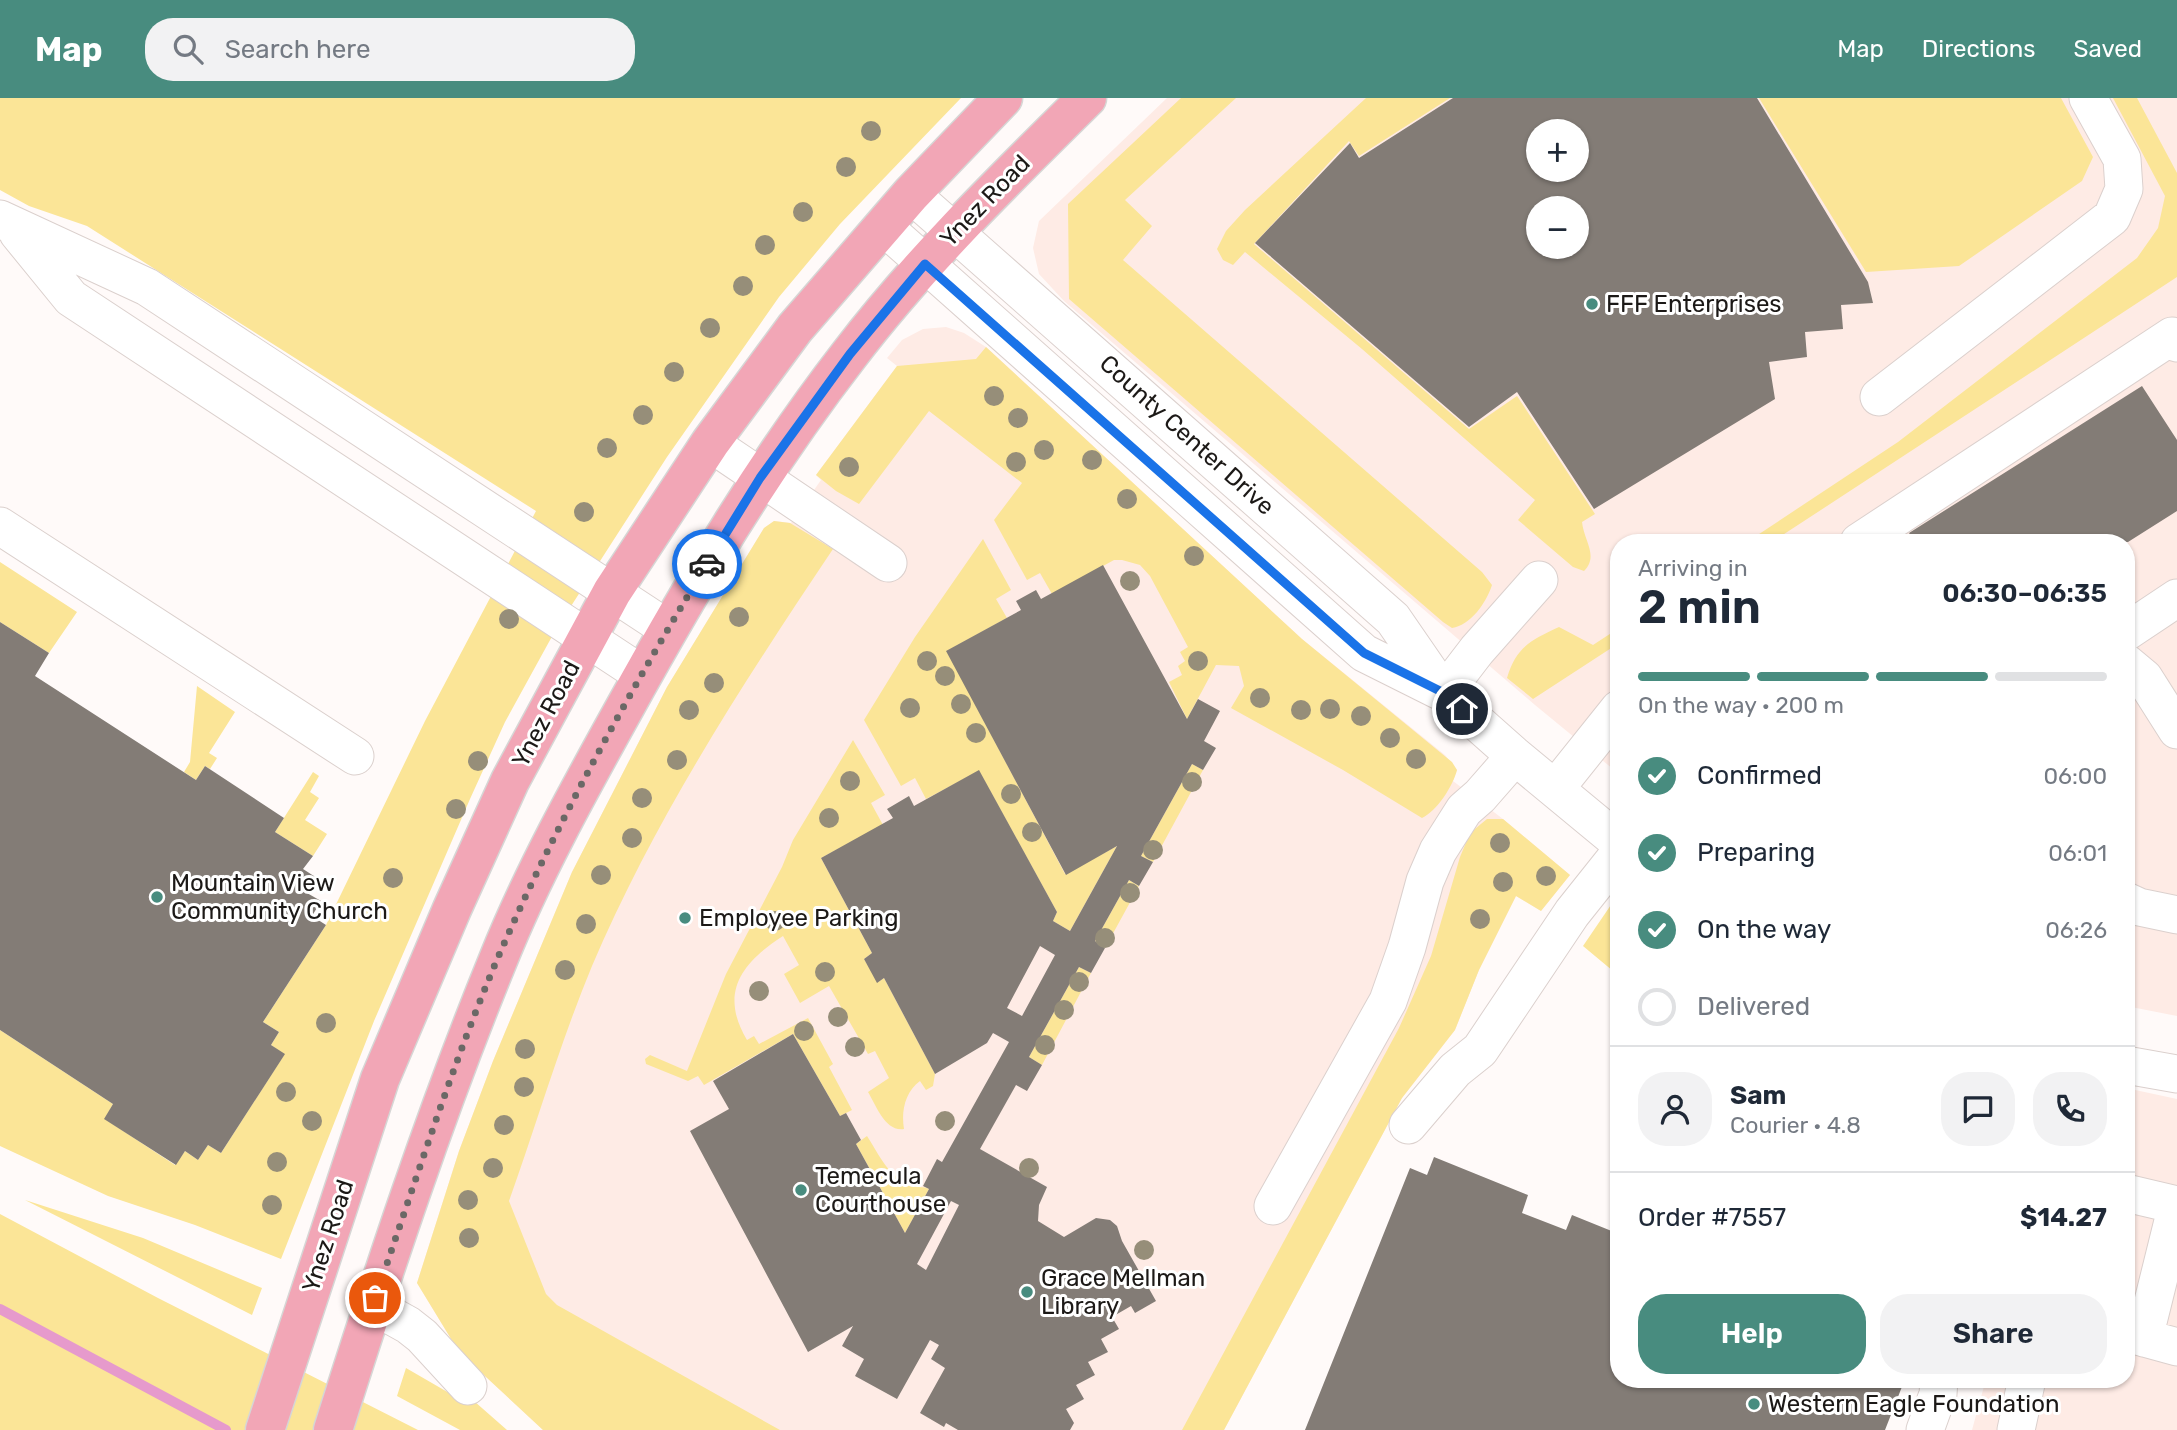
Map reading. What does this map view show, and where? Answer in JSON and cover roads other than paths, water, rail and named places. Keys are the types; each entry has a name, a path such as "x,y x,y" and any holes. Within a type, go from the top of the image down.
{"main road":[{"name":"Ynez Road","path":"264,1430 380,1079 395,1042 510,781 612,592 710,443 795,328 911,194 1003,98"},
{"name":"Ynez Road","path":"333,1430 372,1306 438,1115 499,956 571,804 668,629 760,478 850,354 925,264 984,199 1087,98"}],"street":[{"path":"1879,397 2112,217 2124,189 2122,159 2088,98"},
{"name":"County Center Drive","path":"911,194 1393,619 1444,693 1610,835"},
{"path":"7,222 147,287 668,629"},
{"path":"7,222 71,298 643,675"},
{"name":"County Center Drive","path":"883,226 1364,653 1444,693"},
{"path":"1871,534 2172,335 2177,343"},
{"path":"710,443 888,564"},
{"path":"0,526 355,756"},
{"path":"1444,693 1477,650 1539,580"},
{"path":"2135,626 2177,598"},
{"path":"2135,670 2144,678 2177,730"},
{"path":"1555,789 1610,720"},
{"path":"1273,1206 1388,1000 1407,947 1425,881 1438,851 1464,810 1515,756"},
{"path":"1408,1125 1455,1070 1480,1050 1565,923 1610,866"},
{"path":"2135,906 2177,915"},
{"path":"2135,1067 2177,1074"},
{"path":"2135,1195 2176,1205 2149,1339"},
{"path":"372,1306 408,1325 422,1336 468,1386"},
{"path":"1925,1430 1938,1388"},
{"path":"2017,1430 2025,1388"}],"waterway":[{"path":"0,1309 226,1430"}],"place":[{"name":"FFF Enterprises","path":"1592,304"},
{"name":"Mountain View Community Church","path":"157,897"},
{"name":"Employee Parking","path":"685,918"},
{"name":"Temecula Courthouse","path":"801,1190"},
{"name":"Grace Mellman Library","path":"1027,1292"},
{"name":"Western Eagle Foundation","path":"1754,1404"}]}
